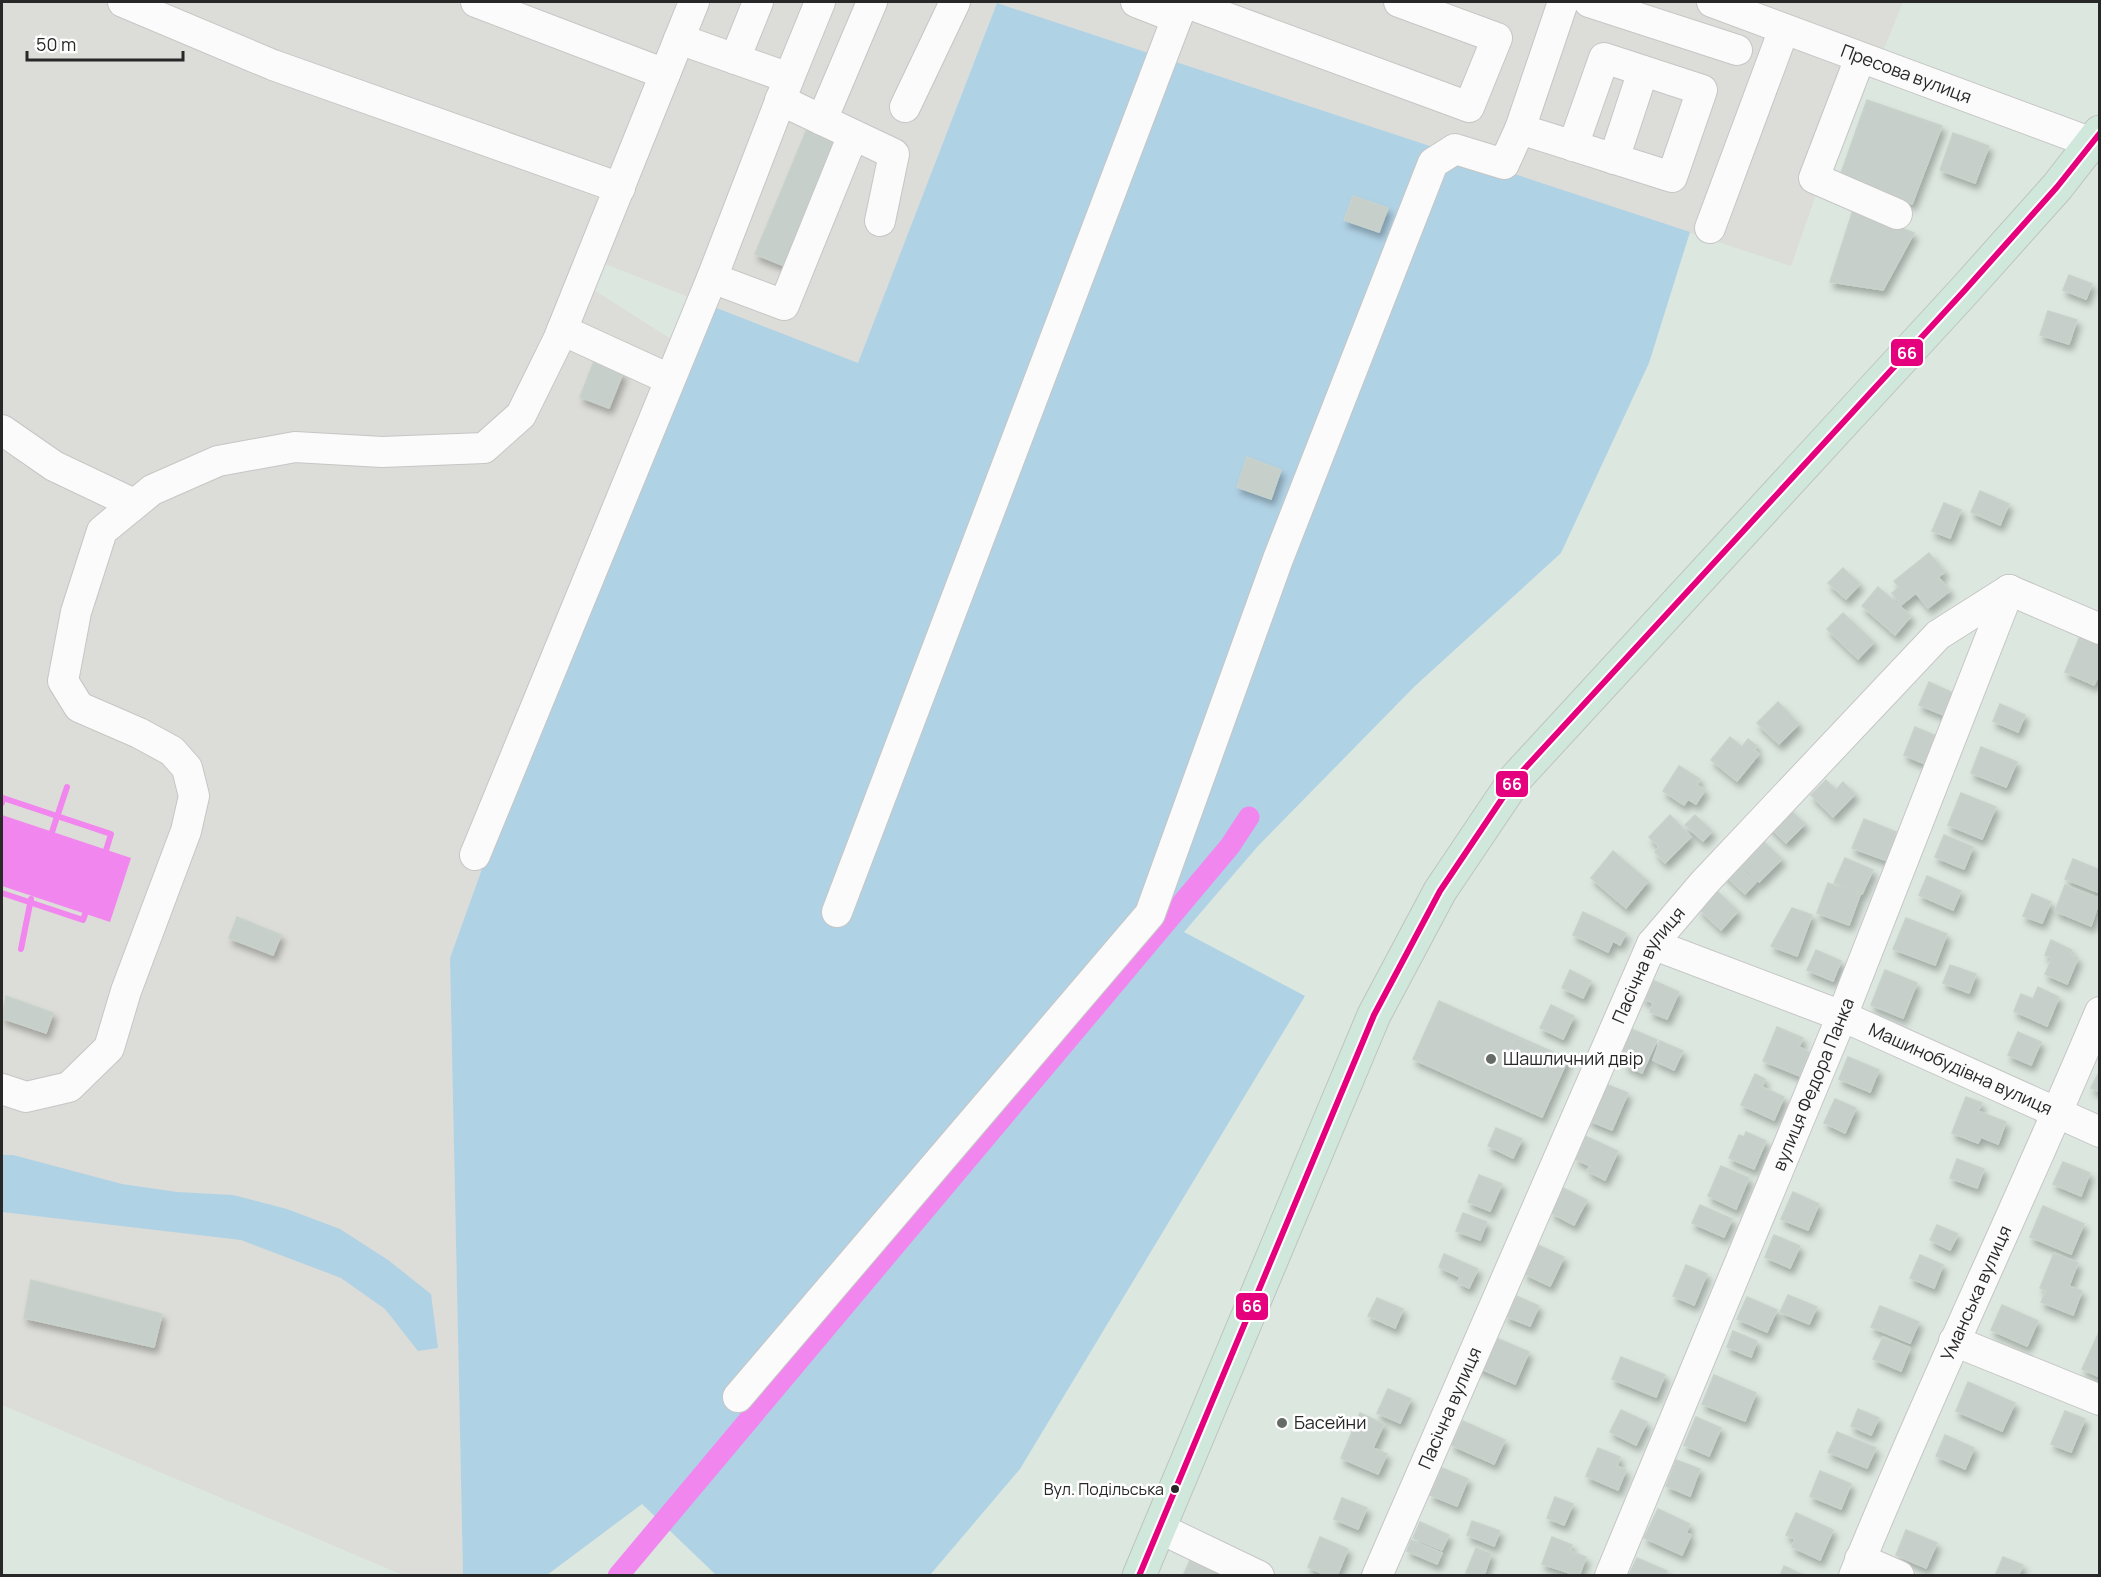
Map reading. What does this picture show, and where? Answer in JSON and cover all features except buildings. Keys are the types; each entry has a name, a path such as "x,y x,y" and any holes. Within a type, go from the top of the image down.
{"main road":[{"path":"1139,1575 1374,1015 1452,872 1516,778 1965,290 2097,140"}],"street":[{"path":"123,2 273,64 620,188"},
{"path":"476,2 665,74"},
{"path":"2,1089 26,1097 69,1087 110,1048 126,991 186,831 194,796 187,768 172,751 139,733 79,707 63,681 76,612 102,531 152,490 218,462 295,447 382,452 484,448 521,415 562,330 694,2"},
{"path":"735,59 758,2"},
{"path":"475,855 712,278 820,2"},
{"path":"822,120 872,2"},
{"path":"905,107 955,2"},
{"path":"1136,2 1181,7 1469,106 1497,38 1399,2"},
{"path":"738,1397 1150,914 1278,559 1433,163 1455,149 1504,164 1520,129 1563,2"},
{"path":"1590,2 1737,50"},
{"name":"Пресова вулиця","path":"1712,2 1860,58 2097,140"},
{"path":"837,912 1181,7"},
{"path":"1710,228 1784,29"},
{"path":"679,39 735,59 785,89 822,120 894,154 880,221"},
{"path":"1520,129 1573,146 1614,159 1672,177 1702,90 1604,58 1573,146"},
{"path":"1860,58 1814,178 1897,214"},
{"path":"1614,159 1644,71"},
{"path":"712,278 784,305 853,135"},
{"path":"562,330 669,379"},
{"path":"2,430 54,466 134,504"},
{"path":"2009,590 2100,629"},
{"name":"Пасічна вулиця","path":"1377,1575 1652,944 1704,883 1938,635 2009,590"},
{"name":"вулиця Федора Панка","path":"1610,1575 1842,1016 2009,590"},
{"name":"Машинобудівна вулиця","path":"1652,944 1842,1016 2100,1132"},
{"name":"Уманська вулиця","path":"1857,1567 2100,1012"},
{"path":"1954,1341 2100,1400"},
{"path":"1159,1528 1258,1575"},
{"path":"1857,1567 1899,1575"}],"shaded area":[{"path":"2,2 1903,2 1885,46 1856,81 1791,266 997,3 858,364 590,258 583,283 688,350 450,958 463,1575 403,1575 2,1405"},
{"path":"997,3 1690,232 1649,363 1561,553 1415,686 1258,846 1184,932 1305,996 1020,1469 930,1575 716,1575 642,1504 547,1575 463,1575 450,958 534,725 709,305 858,363"},
{"path":"2,815 131,858 110,922 2,886"},
{"path":"2,1155 13,1155 122,1184 177,1192 233,1195 287,1209 340,1229 388,1260 431,1294 438,1348 418,1351 385,1309 341,1278 241,1240 2,1212"}],"waterway":[{"path":"50,838 67,787"},
{"path":"2,803 3,798 111,834 104,857"},
{"path":"618,1576 1230,846 1249,817"},
{"path":"2,893 83,920 88,906"},
{"path":"21,949 31,899"}],"transit line":[{"name":"66","path":"1139,1576 1374,1015 1440,891 1516,778 1965,290 2057,187 2100,133"}],"place":[{"name":"Шашличний двір","path":"1491,1059"},
{"name":"Басейни","path":"1282,1423"},
{"name":"Вул. Подільська","path":"1175,1489"}]}
